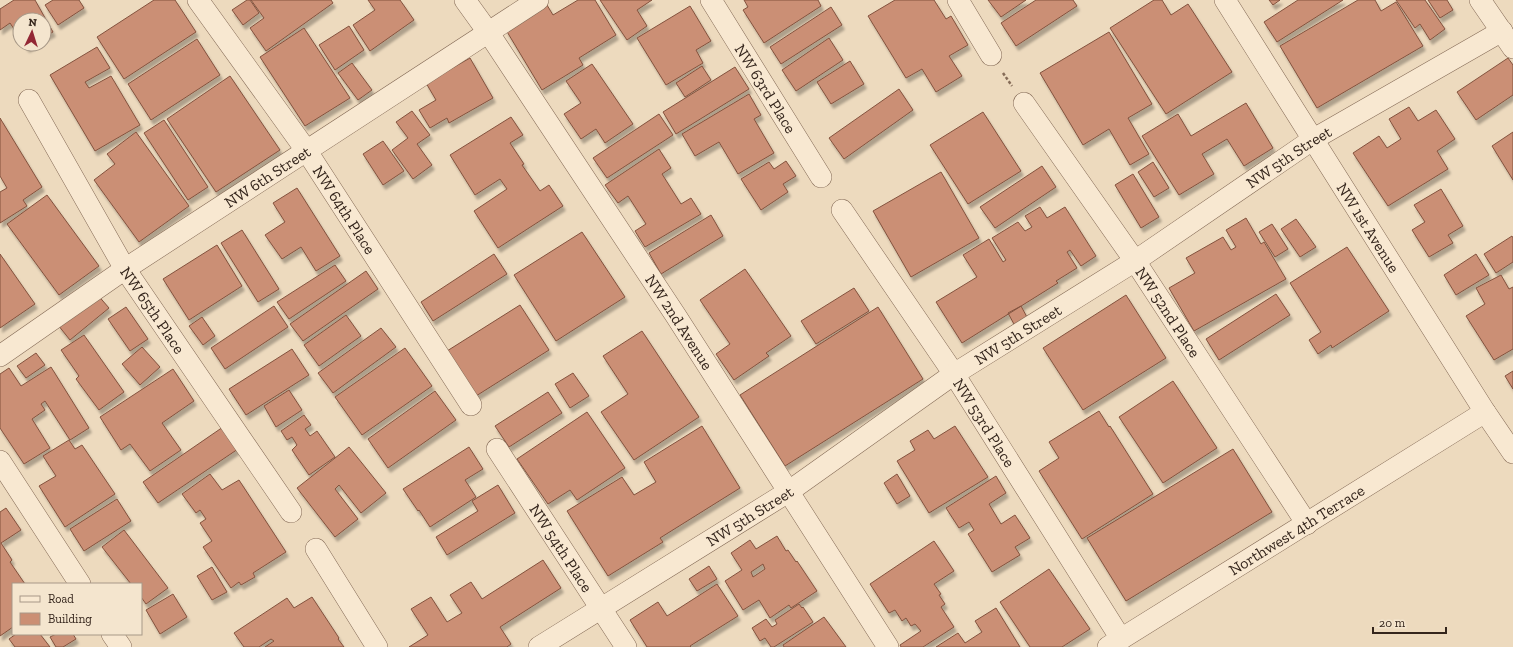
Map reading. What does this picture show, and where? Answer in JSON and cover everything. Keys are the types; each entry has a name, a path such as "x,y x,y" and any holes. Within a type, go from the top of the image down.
{"street":[{"name":"NW 64th Place","path":"198,0 306,150 471,404"},
{"name":"NW 2nd Avenue","path":"465,0 488,32 676,316 888,647"},
{"name":"NW 6th Street","path":"0,356 125,269 538,0"},
{"name":"NW 63rd Place","path":"711,0 821,176"},
{"path":"958,0 991,55"},
{"name":"NW 1st Avenue","path":"1226,0 1312,140 1485,412 1513,453"},
{"path":"1480,0 1513,48"},
{"name":"NW 5th Street","path":"539,647 788,492 954,374 1135,260 1312,140 1502,31"},
{"name":"NW 65th Place","path":"29,100 125,269 291,512"},
{"name":"NW 52nd Place","path":"1024,103 1135,260 1307,524"},
{"name":"NW 53rd Place","path":"842,210 954,374 1115,643"},
{"name":"Northwest 4th Terrace","path":"1115,643 1485,412"},
{"name":"NW 54th Place","path":"497,449 626,647"},
{"path":"0,461 79,583"},
{"path":"316,549 376,647"},
{"path":"113,635 121,647"}],"path":[{"path":"991,55 1024,103"}],"building":[{"path":"14,0 35,0 42,12 12,12 12,26 10,23 0,30 0,9"},
{"path":"53,0 79,0 84,8 58,25 52,16 52,12 50,12 45,5"},
{"path":"154,0 175,0 196,32 124,79 97,37"},
{"path":"247,0 250,0 259,13 243,25 232,10"},
{"path":"251,0 331,0 333,3 266,51 250,28 264,18"},
{"path":"368,0 400,0 414,20 370,51 353,25 375,10"},
{"path":"578,0 595,0 616,35 579,58 583,65 542,90 506,30 547,5 553,15"},
{"path":"600,0 652,0 637,10 647,26 627,40"},
{"path":"744,0 818,0 821,6 764,43 743,10 748,7"},
{"path":"895,0 934,0 946,19 951,16 968,45 949,56 962,76 936,92 922,69 906,78 868,16"},
{"path":"988,0 1026,0 1001,17"},
{"path":"1036,0 1073,0 1077,6 1016,46 1001,23"},
{"path":"1154,0 1162,0 1171,15 1188,4 1232,72 1166,114 1110,28"},
{"path":"1269,0 1280,0 1273,5"},
{"path":"1298,0 1343,0 1277,42 1264,22"},
{"path":"1358,0 1375,0 1381,11 1396,2 1423,46 1317,108 1280,46"},
{"path":"1396,0 1425,0 1445,29 1430,40 1420,24 1415,28"},
{"path":"1428,0 1447,0 1453,10 1440,18"},
{"path":"690,6 711,41 696,50 703,63 666,85 637,38"},
{"path":"831,7 842,25 781,64 770,47"},
{"path":"349,26 364,50 335,70 319,45"},
{"path":"304,28 350,98 305,126 260,57"},
{"path":"1109,32 1152,104 1128,118 1149,154 1130,165 1109,129 1083,145 1040,73"},
{"path":"829,38 843,60 796,91 782,70"},
{"path":"197,39 220,75 151,120 128,84"},
{"path":"97,47 110,68 85,82 89,88 111,76 140,125 95,151 50,75"},
{"path":"470,58 493,98 449,123 447,118 430,128 419,110 436,100 426,83"},
{"path":"1508,58 1513,65 1513,95 1476,120 1457,92"},
{"path":"850,61 864,84 831,104 817,82"},
{"path":"352,63 372,90 358,100 338,73"},
{"path":"592,64 633,124 605,143 596,129 581,139 564,114 581,103 566,81"},
{"path":"702,66 711,80 685,97 676,83"},
{"path":"735,67 749,89 676,134 663,112"},
{"path":"230,76 280,150 216,192 167,119"},
{"path":"899,89 913,110 844,159 829,138"},
{"path":"749,94 761,115 754,119 774,153 738,174 719,142 695,156 682,134"},
{"path":"1246,103 1273,148 1244,166 1227,139 1202,154 1214,174 1179,195 1142,136 1178,114 1191,136"},
{"path":"1409,107 1418,121 1436,110 1455,139 1437,151 1448,169 1388,206 1353,153 1379,136 1387,148 1401,139 1389,119"},
{"path":"412,111 430,135 417,144 432,165 413,179 392,150 408,138 396,122"},
{"path":"983,112 1021,171 968,204 930,145"},
{"path":"659,114 673,135 607,178 593,158"},
{"path":"511,117 523,135 510,143 524,164 522,165 540,191 549,185 563,206 498,248 474,211 507,189 500,179 475,195 450,155"},
{"path":"0,118 42,187 23,200 27,206 0,223 0,192 7,188 0,176"},
{"path":"164,120 208,187 188,200 144,133"},
{"path":"136,132 189,206 139,242 94,180 115,164 107,154"},
{"path":"1513,132 1513,180 1492,146"},
{"path":"383,141 404,171 383,185 363,154"},
{"path":"659,149 671,168 662,174 681,204 691,198 701,214 645,247 635,231 646,224 628,196 618,203 605,185"},
{"path":"786,161 796,176 783,184 788,192 761,210 741,179 769,162 774,169"},
{"path":"1153,162 1169,188 1154,197 1138,172"},
{"path":"1042,166 1056,187 995,228 980,207"},
{"path":"941,172 979,238 911,277 873,211"},
{"path":"1133,174 1159,217 1141,228 1115,185"},
{"path":"297,188 340,256 316,271 301,247 282,259 265,235 285,222 273,203"},
{"path":"1441,189 1463,226 1448,235 1453,243 1429,257 1412,230 1425,222 1414,205"},
{"path":"47,195 99,266 59,295 7,224"},
{"path":"1040,207 1047,218 1065,207 1096,256 1081,266 1070,250 1067,252 1077,268 1056,281 1058,283 962,343 936,302 977,277 963,255 989,239 1003,262 1006,260 992,238 1018,222 1025,231 1032,227 1025,216"},
{"path":"711,215 723,236 661,274 649,253"},
{"path":"1246,218 1261,244 1264,242 1286,279 1194,331 1169,288 1195,273 1186,258 1223,237 1231,250 1236,247 1226,230"},
{"path":"1296,219 1316,247 1300,257 1281,229"},
{"path":"1272,224 1288,249 1275,257 1259,232"},
{"path":"242,230 279,289 258,302 221,243"},
{"path":"582,232 625,297 556,341 514,275"},
{"path":"1512,236 1513,262 1496,273 1484,254"},
{"path":"217,245 242,286 189,320 163,279"},
{"path":"1347,247 1389,311 1332,348 1331,345 1318,354 1309,340 1321,332 1290,283"},
{"path":"0,254 35,304 0,328"},
{"path":"494,254 507,274 433,321 421,302"},
{"path":"1476,254 1489,275 1456,295 1444,275"},
{"path":"335,265 346,281 289,319 277,302"},
{"path":"745,269 791,336 766,353 769,356 734,380 716,354 730,344 700,300"},
{"path":"366,271 378,289 303,341 290,324"},
{"path":"1501,275 1509,289 1513,287 1513,349 1494,360 1466,316 1485,304 1476,288"},
{"path":"854,288 869,311 816,344 801,321"},
{"path":"96,293 109,308 70,340 58,325"},
{"path":"1276,294 1290,315 1219,360 1206,339"},
{"path":"1126,295 1166,358 1083,410 1043,348"},
{"path":"520,305 549,350 476,396 447,351"},
{"path":"274,306 288,327 225,369 211,348"},
{"path":"1021,306 1028,319 1015,326 1008,313"},
{"path":"126,307 148,339 130,351 108,319"},
{"path":"878,307 923,379 785,466 740,395"},
{"path":"346,315 361,336 319,366 304,345"},
{"path":"202,317 215,336 203,345 189,326"},
{"path":"381,328 396,347 333,393 318,373"},
{"path":"642,331 699,417 634,460 601,412 628,394 603,356"},
{"path":"84,335 124,392 99,410 76,379 79,376 61,350"},
{"path":"142,347 160,367 140,385 122,364"},
{"path":"405,348 432,386 362,435 335,397"},
{"path":"292,349 309,375 246,415 229,389"},
{"path":"36,353 45,365 26,378 17,366"},
{"path":"51,367 89,428 70,440 45,401 41,404 45,410 32,419 50,448 24,464 0,428 0,374 9,368 21,386"},
{"path":"173,369 194,401 162,423 181,450 150,471 130,444 121,450 100,417"},
{"path":"1513,371 1513,389 1505,376"},
{"path":"573,373 589,396 570,408 555,384"},
{"path":"1173,381 1217,448 1163,483 1119,417"},
{"path":"289,390 302,410 276,427 264,406"},
{"path":"435,391 456,420 388,468 368,439"},
{"path":"548,392 562,413 509,447 495,426"},
{"path":"1099,411 1153,494 1082,539 1039,471 1059,458 1049,442"},
{"path":"587,412 625,468 577,500 570,490 548,504 517,459"},
{"path":"304,415 311,425 305,429 310,436 317,431 335,457 309,475 292,450 297,445 292,437 287,440 281,431"},
{"path":"702,426 740,488 660,538 663,542 608,576 567,511 622,477 634,495 656,482 644,462"},
{"path":"955,426 988,477 929,513 897,461 915,450 910,441 928,430 934,439"},
{"path":"223,427 238,449 158,503 143,482"},
{"path":"69,440 75,449 82,445 115,494 65,527 39,486 56,476 43,456"},
{"path":"349,447 386,493 361,513 339,485 335,489 358,519 335,537 297,488"},
{"path":"469,447 483,469 465,480 476,497 430,527 403,489"},
{"path":"1233,449 1272,512 1126,601 1087,538"},
{"path":"210,474 222,490 239,480 286,552 253,573 255,577 241,585 239,582 231,588 203,547 212,541 200,523 206,519 200,510 196,513 182,494"},
{"path":"897,474 910,496 897,504 884,483"},
{"path":"996,476 1006,493 989,504 1001,524 1015,515 1030,538 1015,547 1020,555 992,572 968,534 974,530 969,522 959,528 946,508"},
{"path":"498,485 515,513 447,555 436,537 478,511 472,501"},
{"path":"117,499 131,521 84,551 70,529"},
{"path":"6,508 21,530 1,543 12,560 10,562 24,583 12,583 12,628 0,636 0,512"},
{"path":"124,530 168,588 146,604 142,598 142,583 130,583 102,547"},
{"path":"777,536 786,551 788,550 796,562 797,561 817,591 791,608 789,605 770,618 759,600 743,610 725,581 742,570 731,553 750,540 756,549","holes":["763,564 765,569 753,577 751,572"]},
{"path":"934,541 954,571 934,584 941,594 939,595 945,604 941,607 954,627 923,647 901,647 900,645 921,631 915,624 911,626 906,618 902,621 895,610 889,613 870,584"},
{"path":"543,560 561,588 500,627 511,644 507,647 409,647 428,635 411,609 431,597 447,622 462,613 450,595 471,582 482,599"},
{"path":"709,566 717,579 697,591 689,579"},
{"path":"212,567 227,592 212,600 197,576"},
{"path":"1049,569 1090,629 1062,647 1030,647 1000,602"},
{"path":"717,584 738,616 690,646 691,647 647,647 630,620 658,602 667,616"},
{"path":"173,594 187,617 160,634 146,610"},
{"path":"312,597 344,647 265,647 274,641 271,639 259,647 244,647 234,633 287,598 294,608"},
{"path":"799,604 802,608 803,607 813,622 774,647 771,647 765,638 760,641 752,628 766,619 772,627 777,624 775,620"},
{"path":"996,608 1020,647 936,647 958,633 965,643 982,632 975,621"},
{"path":"824,617 846,647 784,647 783,645"},
{"path":"15,635 41,635 50,647 15,647 9,639"},
{"path":"54,635 74,635 76,639 63,647 56,647 50,637"}]}
